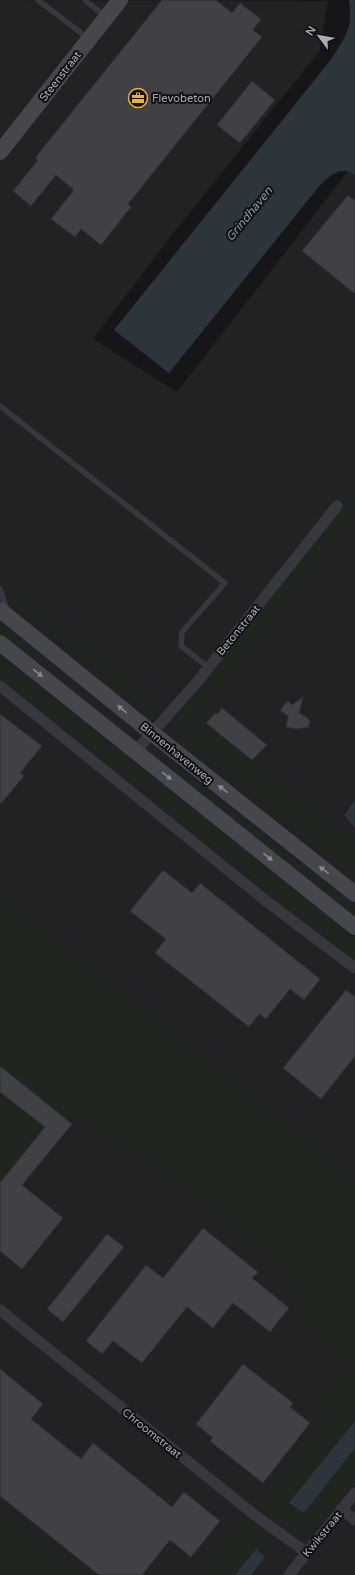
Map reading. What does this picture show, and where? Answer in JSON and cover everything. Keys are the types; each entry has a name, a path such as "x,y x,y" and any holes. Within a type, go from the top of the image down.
{"main road":[{"name":"Steenstraat","path":"0,152 120,0"},
{"name":"Binnenhavenweg","path":"5,614 355,894"},
{"path":"0,643 355,927"}],"street":[{"name":"Betonstraat","path":"136,751 208,668 337,506"},
{"path":"0,686 265,900 355,968"},
{"name":"Chroomstraat","path":"0,1310 256,1516 306,1552"},
{"name":"Kwikstraat","path":"289,1575 355,1493"},
{"path":"341,1509 355,1520"}],"lane":[{"path":"38,0 89,39"},
{"path":"85,0 107,17"},
{"path":"0,406 225,583 182,632 181,646 208,668"},
{"path":"0,589 5,614"}],"shaded area":[{"path":"0,0 328,1 319,52 175,231 93,339 177,392 355,162 355,800 344,814 355,821 355,1575 71,1575 0,1519"},
{"path":"355,491 355,517 198,719 355,841 355,875 189,744 190,739 176,718"},
{"path":"3,579 155,700 139,703 7,597"},
{"path":"0,623 63,674 15,648 0,636"},
{"path":"0,656 107,741 96,755 0,678"},
{"path":"167,707 161,713 150,718 146,718 138,714 143,709"},
{"path":"113,745 153,777 142,791 102,759"},
{"path":"174,764 355,907 355,921 168,772"},
{"path":"160,782 355,937 355,960 148,796"},
{"path":"0,896 355,1179 355,1421 290,1503 304,1513 355,1448 355,1480 318,1527 310,1531 294,1530 286,1526 258,1505 322,1426 328,1414 315,1400 348,1365 301,1325 292,1275 138,1154 119,1151 72,1114 0,1208"},
{"path":"0,1510 7,1515 82,1575 0,1575"},
{"path":"245,1517 271,1537 259,1552 256,1549 235,1575 199,1575"}],"water":[{"name":"Grindhaven","path":"349,0 355,0 355,175 346,171 337,172 321,184 169,373 114,330 329,62 343,40 349,26"},
{"path":"355,800 355,828 344,815"},
{"path":"355,1421 355,1448 304,1513 289,1503"},
{"path":"257,1548 265,1557 251,1575 235,1575"}],"building":[{"path":"162,0 216,0 232,13 240,3 261,19 253,30 262,37 128,204 131,207 101,245 81,229 75,237 51,219 74,190 56,175 31,206 13,191 38,160 35,158"},
{"path":"252,81 275,100 240,143 217,125"},
{"path":"348,195 355,201 355,294 302,251"},
{"path":"303,697 299,713 308,718 310,722 308,727 297,729 286,727 288,716 280,710 288,701 292,705"},
{"path":"222,708 267,745 252,760 206,723 215,713 218,714"},
{"path":"0,714 42,746 20,773 24,776 0,805"},
{"path":"163,870 192,893 200,883 320,979 304,1000 290,989 266,1019 259,1014 249,1027 155,953 166,939 130,911"},
{"path":"346,990 355,997 355,1056 321,1099 283,1068"},
{"path":"0,1066 72,1124 22,1185 63,1218 22,1269 0,1251 0,1183 45,1127 0,1092"},
{"path":"203,1228 258,1272 252,1278 289,1308 270,1332 233,1303 213,1328 187,1307 142,1363 113,1341 102,1354 86,1341 146,1265 163,1278"},
{"path":"107,1234 124,1247 63,1322 47,1309"},
{"path":"243,1364 293,1403 290,1407 310,1423 263,1483 210,1441 213,1438 196,1424"},
{"path":"0,1369 43,1404 31,1419 81,1459 93,1443 172,1507 184,1492 220,1521 191,1557 170,1540 142,1575 99,1575 0,1496"}],"place":[{"name":"Flevobeton","path":"138,98"}]}
